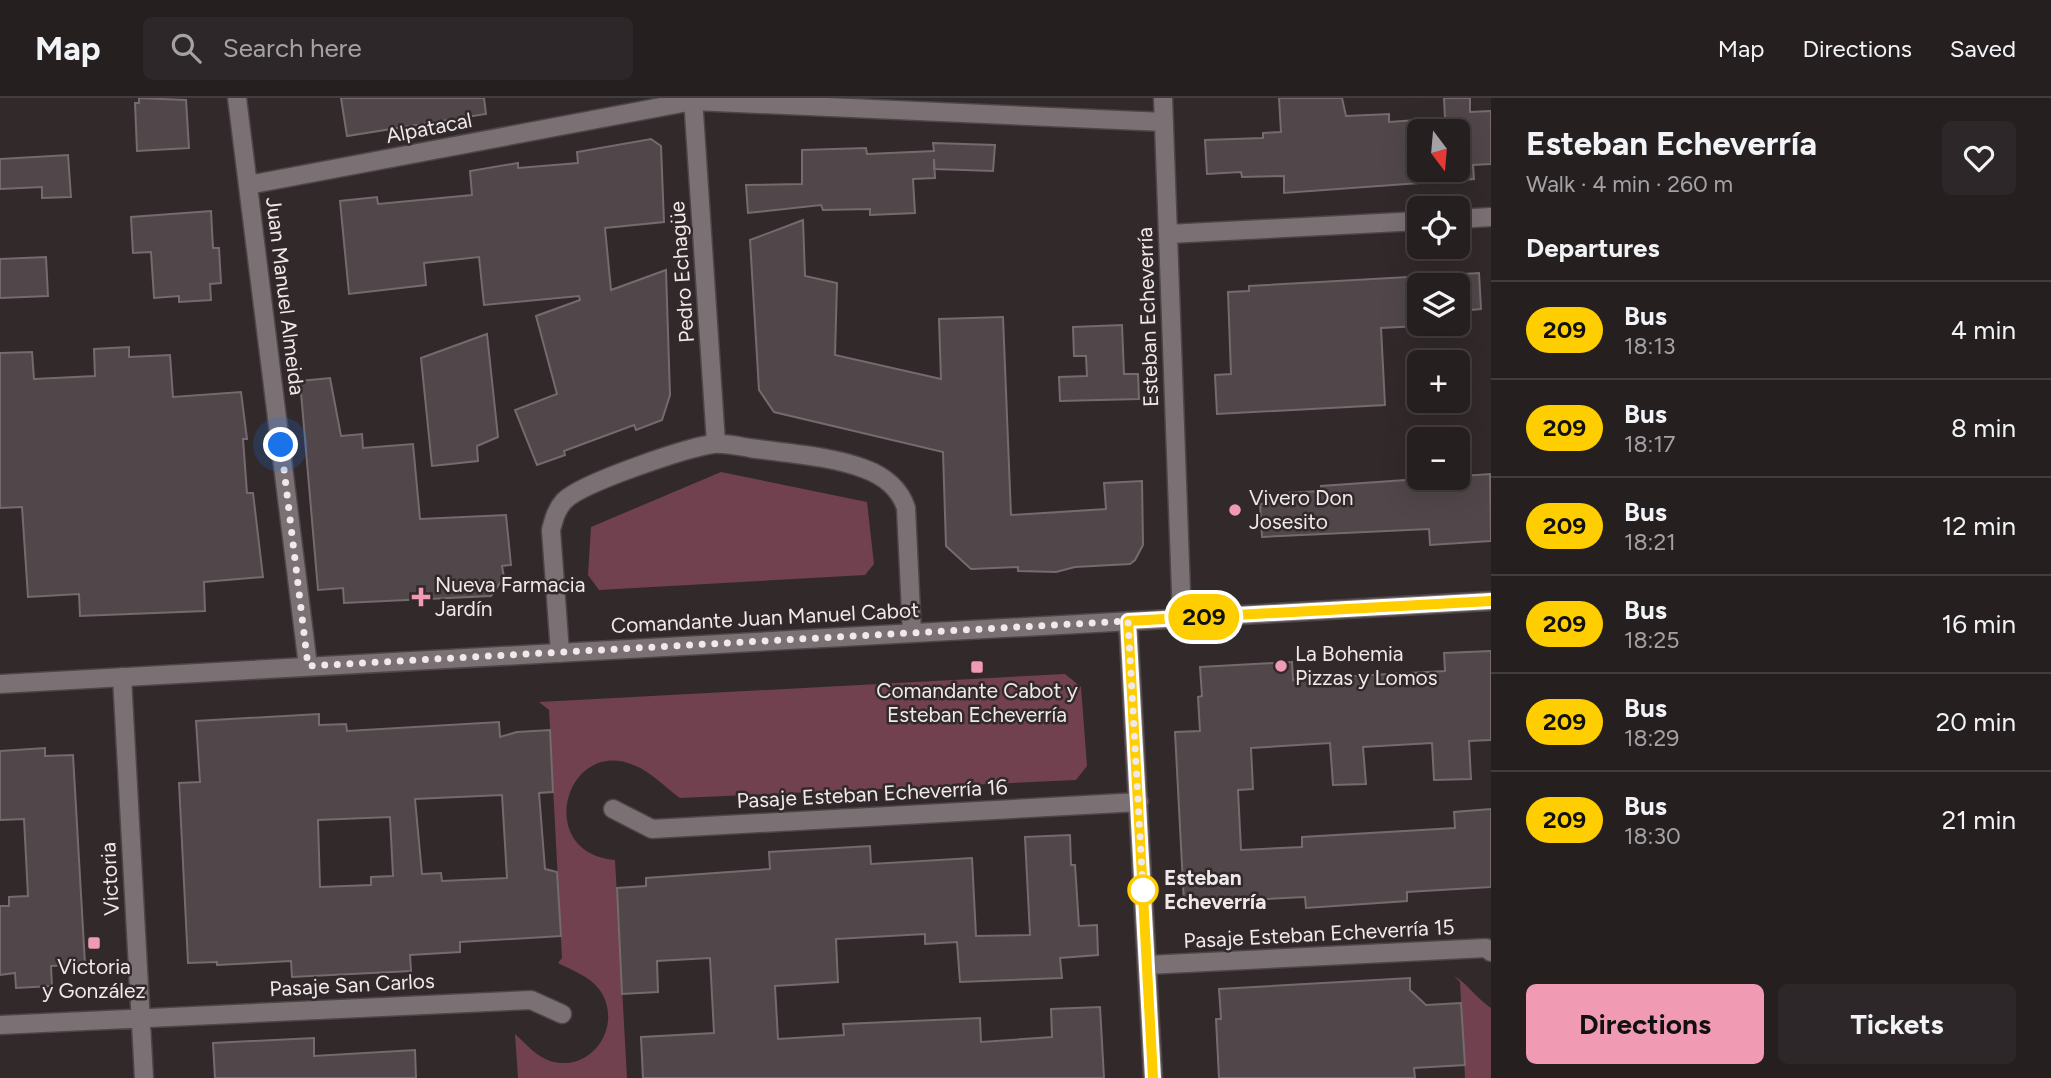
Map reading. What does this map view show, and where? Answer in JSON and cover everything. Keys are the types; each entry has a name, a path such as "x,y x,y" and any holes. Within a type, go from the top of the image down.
{"street":[{"name":"Juan Manuel Almeida","path":"237,98 308,666"},
{"name":"Esteban Echeverría","path":"1163,98 1182,618"},
{"name":"Alpatacal","path":"248,185 693,99 1164,121"},
{"name":"Pedro Echagüe","path":"693,99 716,443"},
{"path":"1470,219 1491,218"},
{"path":"1168,234 1407,222"},
{"path":"560,653 551,530 555,514 565,500 579,491 655,460 716,443 818,458 865,469 890,482 902,496 906,508 912,633"},
{"name":"Comandante Juan Manuel Cabot","path":"0,684 1491,601"},
{"path":"1128,621 1153,1078"},
{"name":"Victoria","path":"122,677 144,1078"},
{"name":"Pasaje Esteban Echeverría 16","path":"613,809 652,829 1139,802"},
{"name":"Pasaje Esteban Echeverría 15","path":"1147,965 1486,948 1491,952"},
{"name":"Pasaje San Carlos","path":"0,1025 531,1000 562,1014"}],"shaded area":[{"path":"721,472 867,502 874,564 865,575 599,590 588,575 591,527"},
{"path":"1065,674 1081,687 1087,766 1076,780 680,798 636,766 611,761 591,766 577,780 568,799 567,819 574,838 589,853 615,860 627,1078 518,1078 515,1034 540,1056 550,1061 565,1063 579,1060 591,1053 606,1031 608,1017 606,1003 599,989 580,974 558,963 562,958 549,710 539,702"},
{"path":"1454,976 1491,1008 1491,1078 1465,1078 1460,982"}],"building":[{"path":"139,98 186,100 189,148 137,151 135,103 139,103"},
{"path":"341,98 484,98 486,114 347,136"},
{"path":"1279,98 1342,98 1346,116 1389,114 1389,122 1407,121 1407,182 1433,182 1284,193 1284,176 1242,177 1241,172 1207,174 1205,140 1263,138 1263,133 1281,132"},
{"path":"1444,98 1470,98 1470,112 1491,111 1491,164 1473,165 1474,179 1470,179 1470,119 1431,119 1445,118"},
{"path":"651,139 661,146 664,222 605,228 611,290 666,270 670,395 662,420 636,430 634,425 564,451 565,455 537,465 515,410 557,394 536,316 580,300 579,296 484,305 479,257 424,263 426,285 349,294 340,201 377,197 378,204 472,195 470,171 518,163 518,168 578,163 577,152"},
{"path":"933,143 995,145 993,171 935,169 935,178 913,179 915,213 870,215 870,209 823,210 821,205 748,213 746,185 802,184 802,150 866,148 867,154 934,151"},
{"path":"68,155 71,197 42,198 42,187 0,189 0,159"},
{"path":"211,211 213,248 219,248 221,283 210,284 211,300 179,302 179,296 154,298 151,252 133,253 131,217"},
{"path":"803,220 805,276 837,283 835,355 941,379 939,319 1003,317 1011,515 1106,509 1104,483 1142,481 1143,545 1135,560 1130,564 1075,567 1056,572 1018,571 1018,567 971,569 946,546 943,452 774,412 759,390 750,240"},
{"path":"46,257 48,296 0,298 0,259"},
{"path":"1479,273 1481,309 1470,310 1470,274"},
{"path":"1407,277 1407,327 1381,328 1385,405 1217,414 1215,375 1231,374 1228,292 1249,291 1249,286"},
{"path":"1122,325 1124,374 1138,374 1139,399 1060,401 1059,377 1087,376 1086,356 1074,356 1073,327"},
{"path":"487,334 498,437 477,446 478,461 432,466 421,358"},
{"path":"129,347 129,357 170,355 173,397 241,392 247,439 243,439 247,493 253,493 263,577 204,582 205,611 80,616 79,594 28,597 22,507 0,508 0,353 32,352 34,379 95,376 94,349"},
{"path":"330,378 341,436 362,434 363,448 413,444 420,519 506,515 511,565 502,566 504,577 491,596 344,603 343,588 318,590 300,381"},
{"path":"1490,474 1491,541 1430,545 1429,529 1262,537 1260,504 1284,502 1284,493 1322,491 1321,486 1407,480 1407,490 1470,490 1470,475"},
{"path":"1491,651 1491,740 1469,741 1471,779 1434,780 1432,743 1363,747 1366,784 1333,785 1330,743 1251,748 1253,789 1238,790 1241,850 1302,847 1302,837 1455,828 1454,812 1491,809 1491,887 1407,892 1407,901 1306,908 1305,897 1184,903 1175,732 1200,731 1200,667 1292,662 1293,680 1445,671 1444,653"},
{"path":"319,714 319,725 346,724 347,731 499,722 500,737 517,732 550,730 553,792 539,793 545,869 557,872 561,936 460,942 460,952 410,955 411,971 292,977 291,961 217,965 217,962 188,963 179,783 200,782 196,721","holes":["502,795 507,878 442,881 441,873 422,874 415,799","390,817 393,876 371,877 371,885 320,887 318,820"]},
{"path":"45,748 45,756 73,755 85,964 51,966 52,986 16,988 15,973 0,975 0,906 9,906 9,897 28,896 24,819 0,820 0,751"},
{"path":"1070,835 1079,926 1097,925 1098,955 1060,958 1062,978 960,982 957,942 925,944 925,934 836,939 838,982 775,986 778,1039 844,1035 843,1024 980,1018 981,1042 1052,1037 1051,1009 1100,1007 1104,1078 643,1078 641,1037 714,1033 710,958 657,961 658,992 622,994 617,888 646,886 646,878 770,869 769,852 870,846 871,864 972,858 976,936 1030,935 1025,837"},
{"path":"1410,978 1410,990 1426,1005 1461,1003 1465,1065 1414,1068 1415,1078 1219,1078 1216,1019 1221,1019 1219,989"},
{"path":"314,1038 314,1056 415,1050 416,1078 215,1078 213,1043"}],"bus line":[{"name":"209","path":"1153,1078 1128,621 1491,601"}],"place":[{"name":"Vivero Don Josesito","path":"1235,510"},
{"name":"Nueva Farmacia Jardín","path":"421,597"},
{"name":"La Bohemia Pizzas y Lomos","path":"1281,666"},
{"name":"Comandante Cabot y Esteban Echeverría","path":"977,667"},
{"name":"Esteban Echeverría","path":"1143,890"},
{"name":"Victoria y González","path":"94,943"}],"route":[{"path":"281,445 308,666 1128,621 1143,890"}]}
